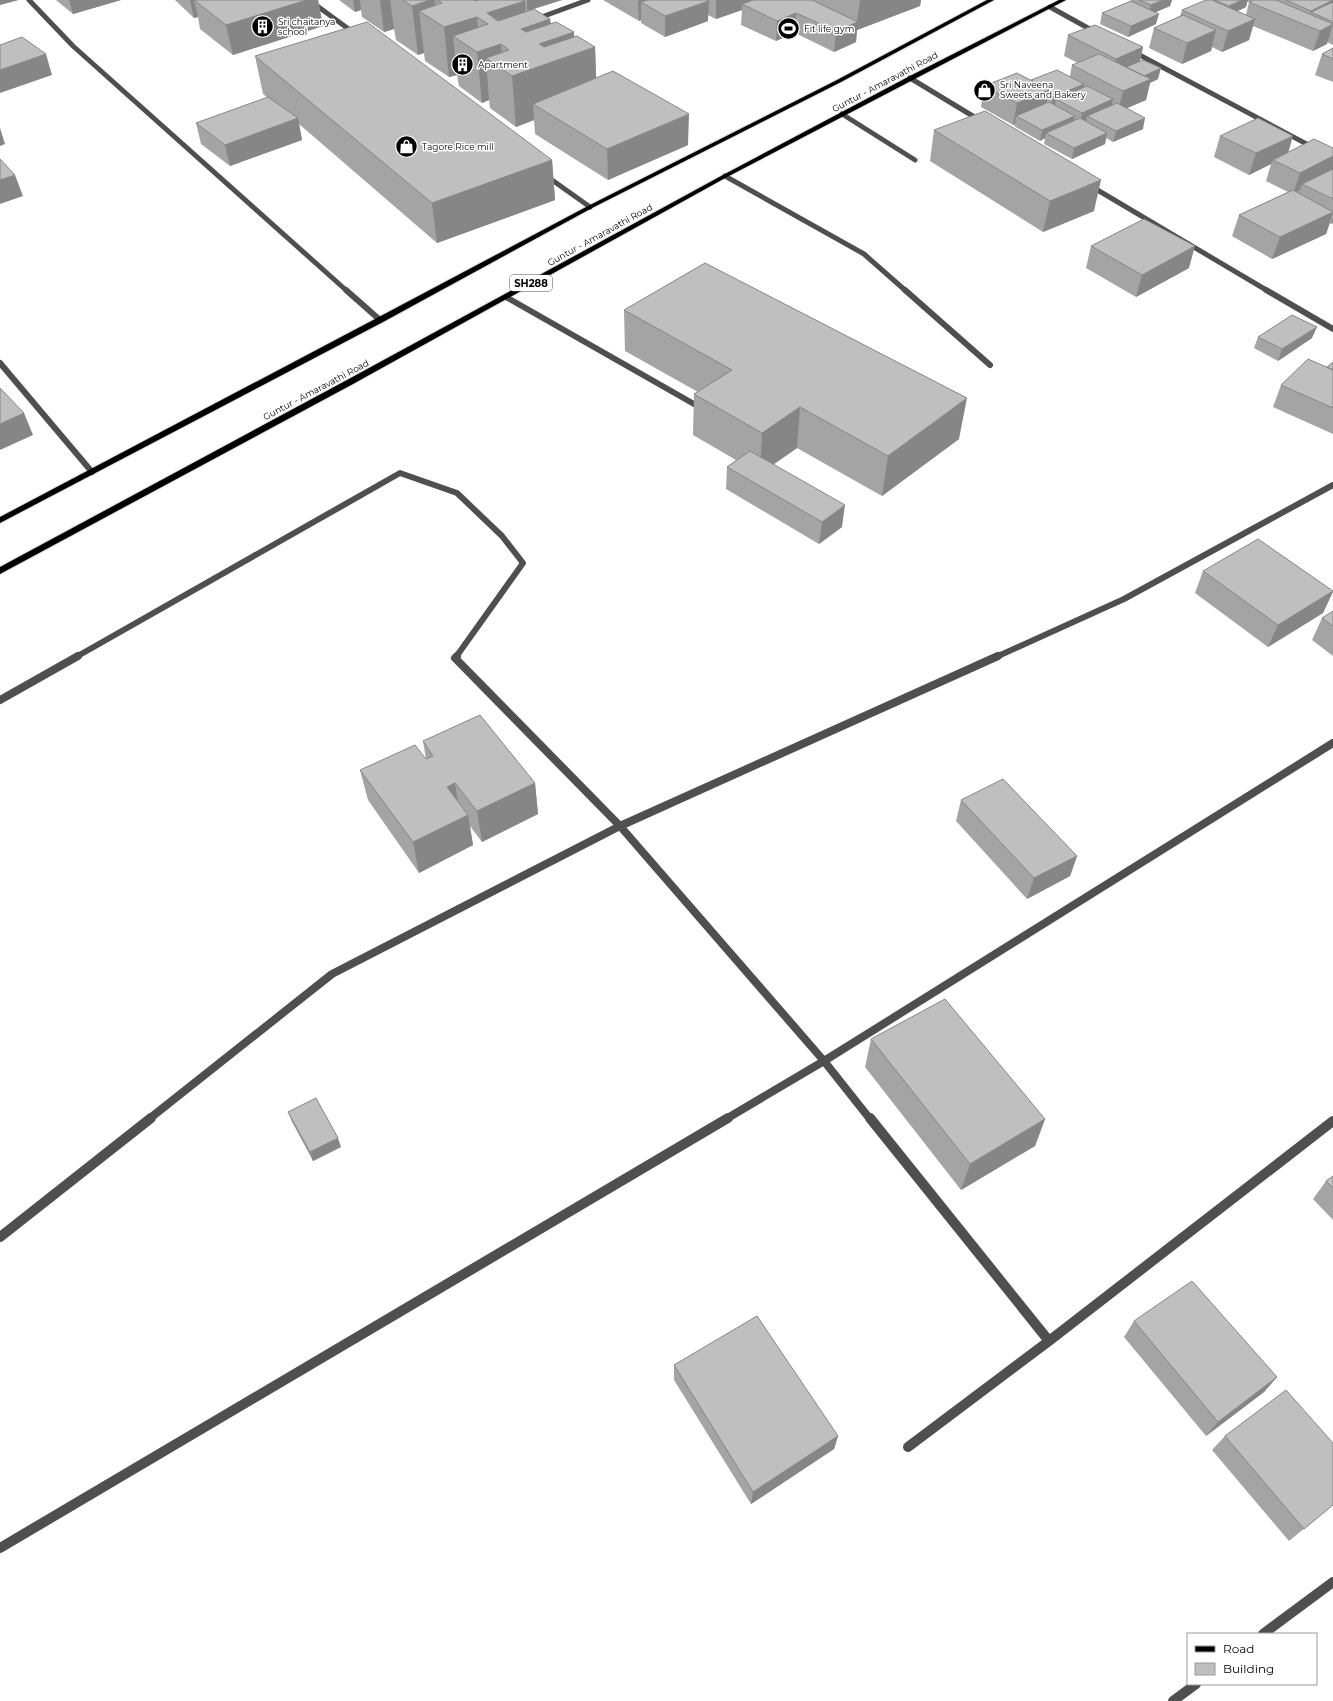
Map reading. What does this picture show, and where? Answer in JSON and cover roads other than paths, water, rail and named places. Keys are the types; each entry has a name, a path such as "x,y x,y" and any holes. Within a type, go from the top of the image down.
{"main road":[{"path":"0,520 380,320 590,207 839,81 991,0"},
{"name":"Guntur - Amaravathi Road","path":"0,571 506,297 725,176 910,78 1064,0"}],"street":[{"path":"29,0 73,46 380,320"},
{"path":"309,0 360,38"},
{"path":"527,23 588,0"},
{"path":"1050,7 1105,37"},
{"path":"1126,48 1333,158"},
{"path":"910,78 985,123"},
{"path":"842,114 915,160"},
{"path":"539,170 590,207"},
{"path":"725,176 864,254 990,365"},
{"path":"1080,179 1333,329"},
{"path":"506,297 701,408"},
{"path":"0,363 92,472"},
{"path":"0,700 400,473 457,493 502,536 523,563 455,658 620,826 824,1061 1049,1341"},
{"path":"0,1237 332,974 620,826 1124,599 1333,485"},
{"path":"0,1548 824,1061 1333,743"},
{"path":"908,1447 1049,1341 1333,1121"},
{"path":"1264,1633 1333,1582"},
{"path":"1173,1701 1195,1685"}],"place":[{"name":"Sri chaitanya school","path":"262,27"},
{"name":"Fit life gym","path":"789,29"},
{"name":"Apartment","path":"462,65"},
{"name":"Sri Naveena Sweets and Bakery","path":"985,90"},
{"name":"Tagore Rice mill","path":"406,147"}]}
